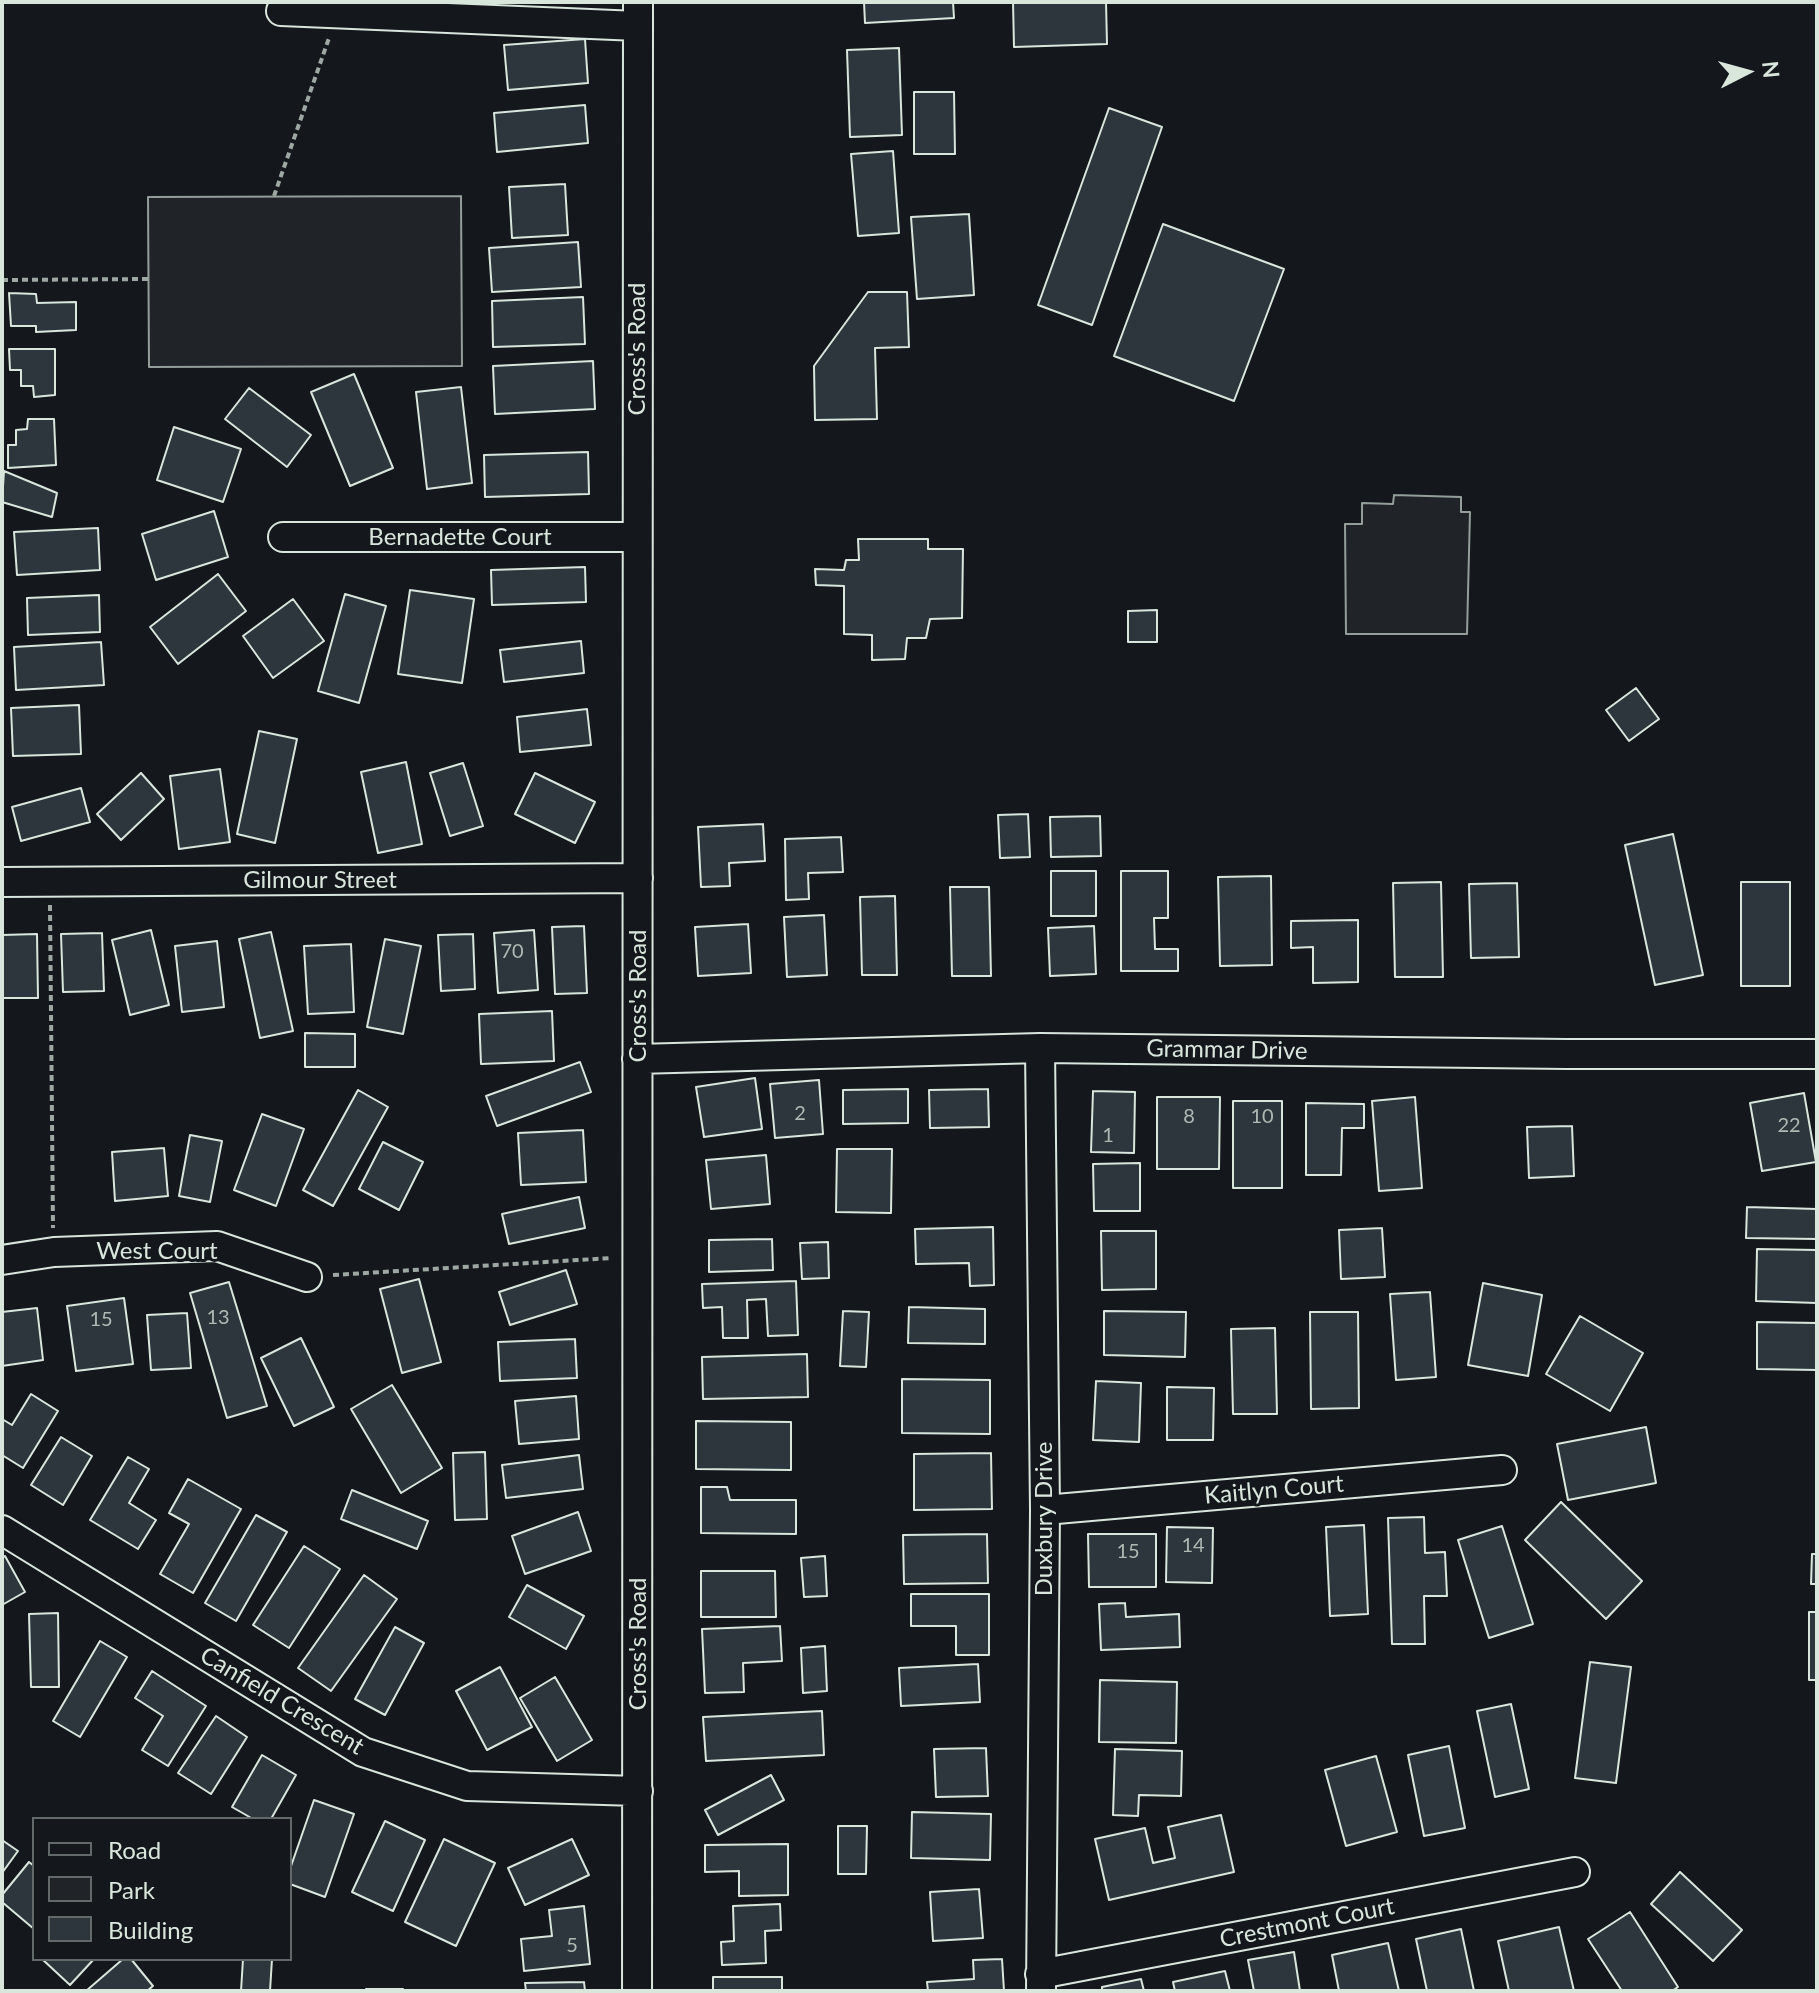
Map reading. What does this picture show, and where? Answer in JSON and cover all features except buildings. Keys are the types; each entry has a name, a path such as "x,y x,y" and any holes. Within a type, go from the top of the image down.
{"street":[{"path":"281,11 638,14"},
{"name":"Cross's Road","path":"637,1991 638,14"},
{"name":"Bernadette Court","path":"283,537 636,537"},
{"name":"Gilmour Street","path":"2,882 638,878"},
{"name":"Grammar Drive","path":"637,1059 1040,1048 1817,1054"},
{"name":"Duxbury Drive","path":"1040,1048 1045,1510 1041,1983"},
{"name":"West Court","path":"2,1260 54,1252 217,1246 307,1277"},
{"name":"Kaitlyn Court","path":"1045,1510 1502,1470"},
{"name":"Canfield Crescent","path":"2,1530 363,1752 467,1786 638,1791"},
{"name":"Crestmont Court","path":"1041,1983 1575,1872"}],"path":[{"path":"274,196 337,13"},
{"path":"2,280 148,279"},
{"path":"50,882 54,1252"},
{"path":"307,1277 638,1257"}],"green space":[{"path":"461,196 462,366 149,367 148,197"},
{"path":"1394,495 1461,497 1461,512 1470,512 1467,634 1346,634 1345,524 1362,524 1362,503 1393,504"}]}
